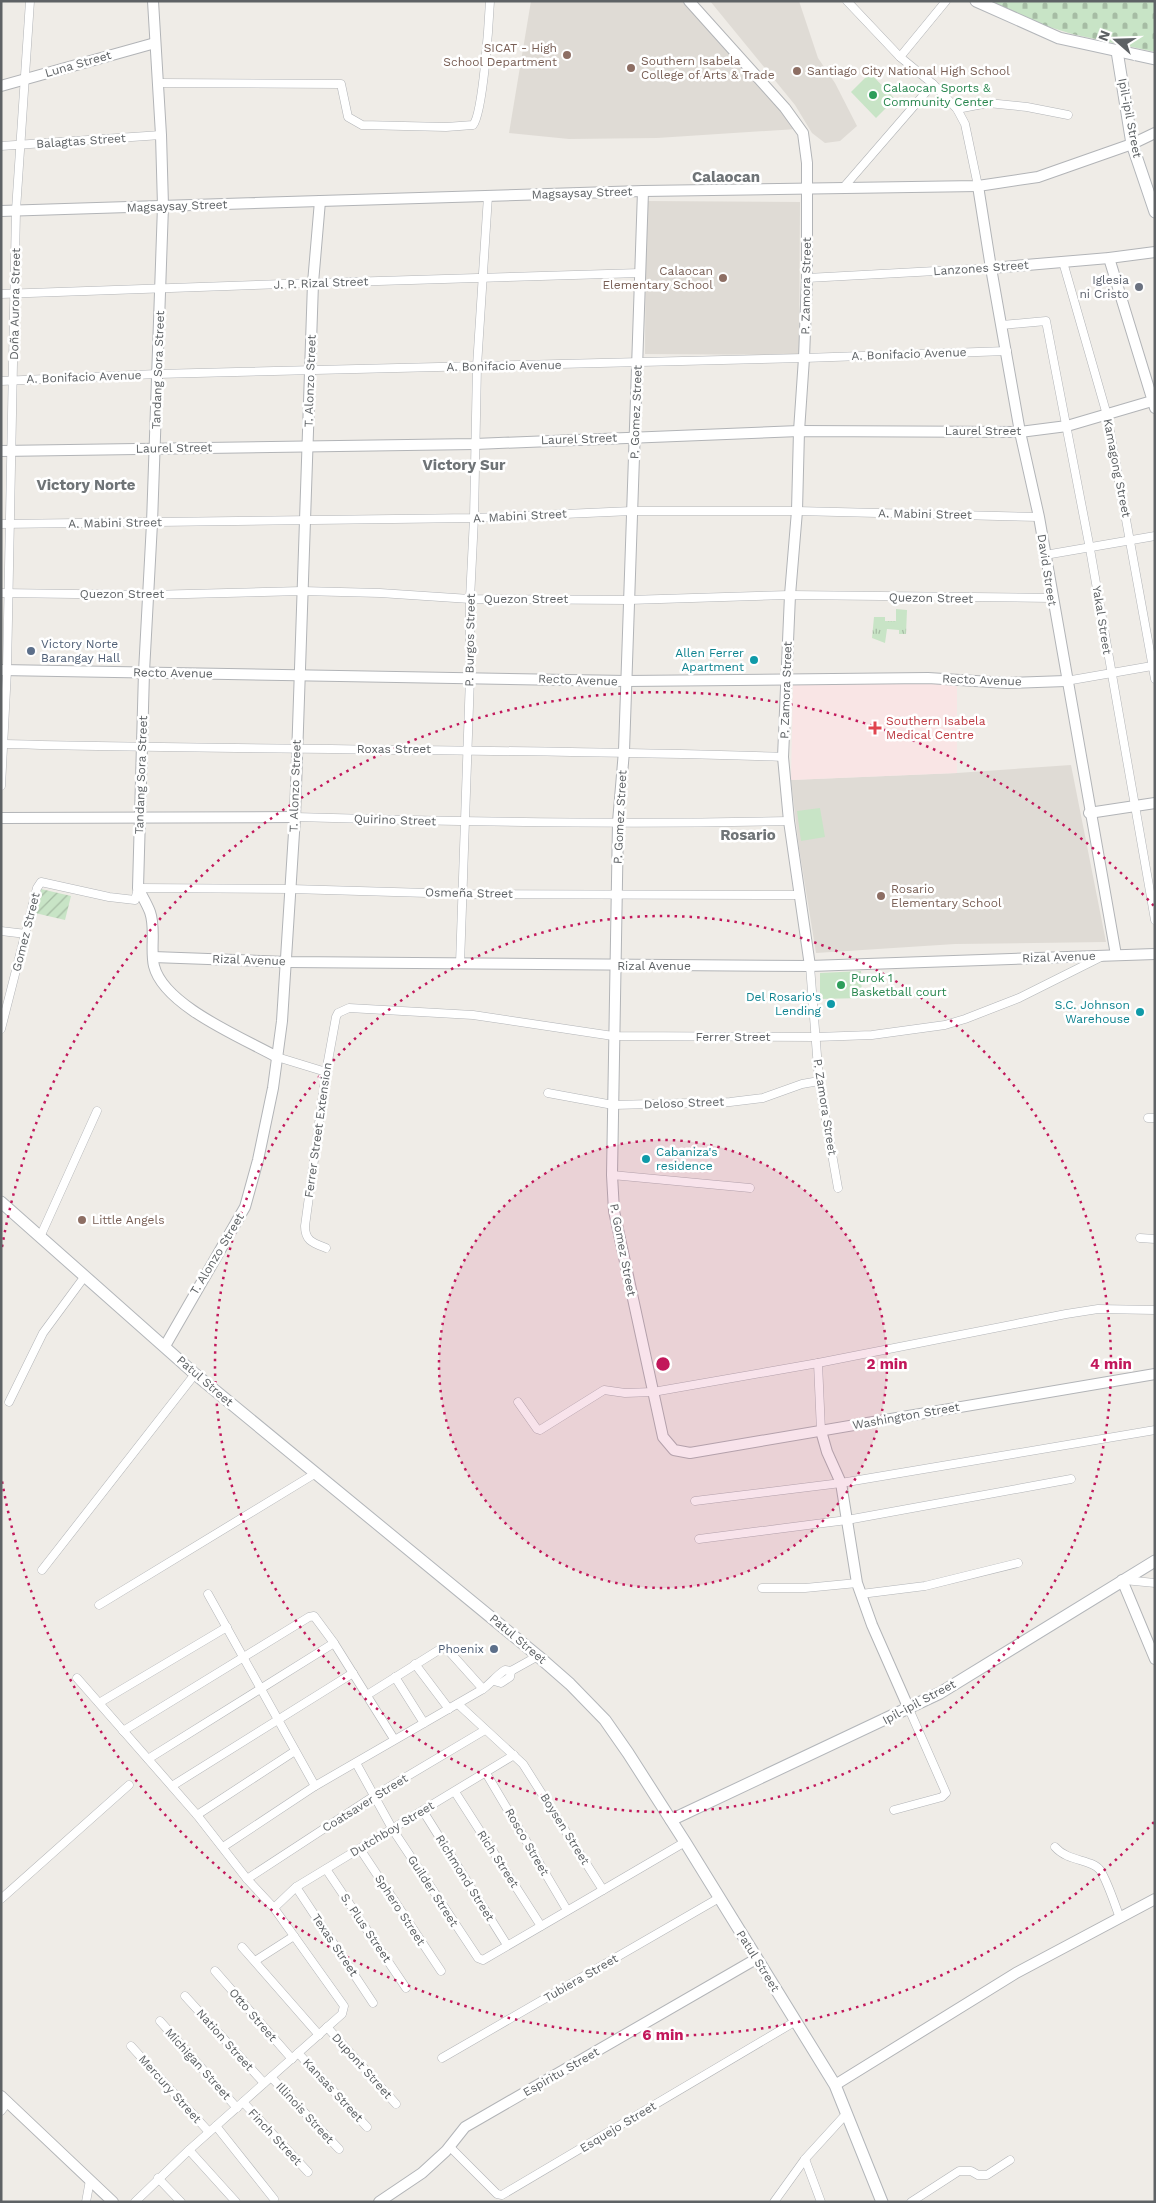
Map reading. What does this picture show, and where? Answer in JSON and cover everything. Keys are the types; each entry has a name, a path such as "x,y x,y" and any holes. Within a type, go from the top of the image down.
{"main road":[{"path":"976,1 1059,38 1155,58"},
{"name":"Ipil-ipil Street","path":"1117,51 1132,144 1155,212"},
{"name":"Patul Street","path":"1,1202 195,1374 538,1656 570,1684 605,1720 685,1842 835,2085 882,2202"},
{"name":"Ipil-ipil Street","path":"670,1820 940,1693 1155,1561"}],"street":[{"name":"Doña Aurora Street","path":"1,786 4,744 5,593 10,524 6,451 13,380 16,210 30,1"},
{"name":"Tandang Sora Street","path":"138,888 144,672 161,289 161,135 153,1"},
{"path":"158,83 341,84 348,117 362,125 446,127 473,125 480,103 490,1"},
{"name":"P. Zamora Street","path":"689,1 785,108 803,133 808,163 806,189 807,278 804,358 798,431 798,511 790,595 783,757 789,821 810,966 819,1081 838,1188"},
{"path":"847,1 900,57 933,84 957,109 965,124 978,186"},
{"path":"900,57 946,1"},
{"name":"Luna Street","path":"1,86 155,43"},
{"path":"843,188 933,84"},
{"path":"957,109 988,103 1027,107 1068,115"},
{"name":"Magsaysay Street","path":"1,211 643,191 978,186 1038,177 1132,144 1155,133"},
{"name":"Balagtas Street","path":"1,146 161,135"},
{"name":"David Street","path":"978,186 1020,432 1045,555 1089,813 1116,955"},
{"name":"P. Gomez Street","path":"643,191 624,751 618,822 612,1175 614,1210 664,1437"},
{"name":"P. Burgos Street","path":"460,964 470,677 470,599 474,518 477,366 488,196"},
{"name":"T. Alonzo Street","path":"165,1346 246,1207 258,1160 277,1057 287,962 295,817 313,282 320,201"},
{"name":"Lanzones Street","path":"807,278 991,268 1155,252"},
{"path":"1108,258 1153,405"},
{"name":"Kamagong Street","path":"1063,262 1107,415 1155,679"},
{"name":"J. P. Rizal Street","path":"1,294 313,282 483,279 640,273"},
{"name":"Yakal Street","path":"1002,325 1046,321 1090,548 1110,673 1155,920"},
{"name":"A. Bonifacio Avenue","path":"1,381 157,374 804,358 1007,351"},
{"name":"Laurel Street","path":"6,451 475,444 798,431 1020,432 1067,426 1153,405"},
{"name":"A. Mabini Street","path":"1,524 474,518 632,511 798,511 1038,517"},
{"path":"1045,555 1155,536"},
{"name":"Quezon Street","path":"5,593 148,595 302,591 380,593 470,599 629,600 790,595 1052,598"},
{"name":"Recto Avenue","path":"4,670 299,676 470,677 626,682 928,678 1007,683 1066,681 1152,666"},
{"name":"Roxas Street","path":"4,744 297,749 624,751 783,757"},
{"path":"1089,813 1155,803"},
{"name":"Quirino Street","path":"1,818 295,817 465,822 704,823 789,821"},
{"name":"Gomez Street","path":"1,1029 5,999 26,934 38,884 41,882 109,897 135,900 138,888"},
{"path":"138,888 151,914 152,958 157,975 180,1003 277,1057 326,1072"},
{"name":"Osmeña Street","path":"138,888 290,889 462,894 799,895"},
{"path":"1,930 26,934"},
{"name":"Rizal Avenue","path":"152,958 287,962 616,966 810,966 1155,954"},
{"name":"Ferrer Street","path":"349,1008 473,1015 613,1036 816,1037 895,1033 945,1025 1019,998 1103,956"},
{"name":"Ferrer Street Extension","path":"326,1248 311,1242 305,1232 312,1166 336,1017 342,1010 349,1008"},
{"name":"Deloso Street","path":"548,1093 613,1105 730,1102 763,1098 802,1084 819,1081"},
{"path":"40,1237 97,1111"},
{"path":"612,1175 750,1188"},
{"path":"1140,1238 1155,1239"},
{"path":"9,1402 43,1333 85,1276"},
{"path":"518,1402 537,1429 540,1430 598,1391 653,1392 818,1363 1098,1309 1155,1310"},
{"path":"818,1363 821,1431 827,1452 841,1483 857,1583 872,1625 946,1793 942,1797 894,1810"},
{"path":"42,1570 195,1374"},
{"name":"Washington Street","path":"664,1437 674,1450 690,1453 1155,1374"},
{"path":"695,1501 841,1483 1155,1430"},
{"path":"99,1605 316,1473"},
{"path":"699,1539 847,1520 1071,1480"},
{"path":"861,1594 925,1586 1018,1563"},
{"path":"1155,1583 1122,1580 1155,1659"},
{"path":"762,1588 805,1588 857,1583"},
{"path":"208,1594 315,1786"},
{"path":"124,1731 312,1616 317,1618 334,1643 394,1740"},
{"path":"99,1702 226,1627"},
{"path":"148,1759 334,1643"},
{"path":"367,1695 440,1649 445,1649 483,1689"},
{"path":"223,1847 315,1786 483,1689 494,1681 497,1675 506,1670 511,1671 538,1656"},
{"path":"415,1664 449,1709"},
{"path":"172,1786 353,1673"},
{"path":"395,1677 424,1723"},
{"path":"77,1678 197,1814 247,1878 274,1908 344,2006 342,2014 158,2178 136,2202"},
{"name":"Boysen Street","path":"458,1704 514,1755 531,1774 603,1890"},
{"name":"Coatsaver Street","path":"247,1878 374,1796 485,1730"},
{"path":"197,1814 295,1751"},
{"name":"Dutchboy Street","path":"274,1908 296,1887 514,1755"},
{"name":"Guilder Street","path":"356,1763 393,1830 473,1952 478,1958 483,1960 507,1945"},
{"name":"Rosco Street","path":"486,1773 567,1910"},
{"path":"1,1899 129,1785"},
{"name":"Rich Street","path":"455,1792 541,1926"},
{"name":"Richmond Street","path":"423,1811 507,1945"},
{"path":"507,1945 685,1842"},
{"path":"1055,1847 1066,1857 1092,1865 1100,1870 1120,1918"},
{"name":"Sphero Street","path":"360,1849 441,1971"},
{"name":"S. Plus Street","path":"326,1869 406,1988"},
{"name":"Texas Street","path":"296,1887 373,2003"},
{"name":"Tubiera Street","path":"442,2058 719,1898"},
{"path":"835,2085 1016,1972 1155,1899"},
{"path":"255,1961 294,1936"},
{"path":"242,1947 319,2034"},
{"name":"Espiritu Street","path":"379,2202 422,2173 465,2127 756,1959"},
{"name":"Otto Street","path":"215,1971 292,2059"},
{"name":"Nation Street","path":"185,1996 264,2083"},
{"name":"Michigan Street","path":"160,2021 236,2108"},
{"name":"Esquejo Street","path":"449,2146 497,2194 502,2195 796,2021"},
{"name":"Dupont Street","path":"327,2027 396,2104"},
{"name":"Mercury Street","path":"131,2046 209,2132"},
{"name":"Kansas Street","path":"298,2053 367,2127"},
{"name":"Illinois Street","path":"271,2077 339,2149"},
{"path":"1,2111 5,2099 113,2202"},
{"name":"Finch Street","path":"243,2102 308,2172"},
{"path":"774,2202 805,2159 847,2113"},
{"path":"216,2126 274,2199"},
{"path":"189,2150 236,2202"},
{"path":"805,2159 821,2202"},
{"path":"911,2202 959,2171 971,2171 978,2175 987,2175 1010,2160"},
{"path":"158,2178 181,2202"},
{"path":"86,2202 90,2180"}],"shaded area":[{"name":"Southern Isabela College of Arts & Trade","path":"531,1 683,1 797,129 657,138 569,139 509,133"},
{"name":"Santiago City National High School","path":"710,1 799,1 818,58 835,83 857,126 840,141 825,143 812,133 795,105"},
{"name":"Calaocan Elementary School","path":"646,201 800,202 799,355 645,354"},
{"name":"Southern Isabela Medical Centre","path":"793,682 957,683 957,773 791,780"},
{"path":"1071,765 1106,942 955,944 816,953 799,848 791,780 957,773"}],"green space":[{"path":"987,1 1155,1 1155,52 1072,34 1043,25"},
{"name":"Calaocan Sports & Community Center","path":"870,73 895,99 876,118 851,92"},
{"path":"896,609 907,610 906,634 899,634 899,630 887,629 885,643 872,638 874,617 885,617 885,621 896,621"},
{"path":"820,808 825,837 801,841 797,811"},
{"path":"41,889 71,896 65,920 35,913"},
{"name":"Purok 1 Basketball court","path":"861,971 862,998 820,999 820,973"}],"place":[{"name":"SICAT - High School Department","path":"567,55"},
{"name":"Southern Isabela College of Arts & Trade","path":"631,68"},
{"name":"Santiago City National High School","path":"797,71"},
{"name":"Calaocan Sports & Community Center","path":"873,95"},
{"name":"Calaocan Elementary School","path":"723,278"},
{"name":"Iglesia ni Cristo","path":"1139,287"},
{"name":"Victory Norte Barangay Hall","path":"31,651"},
{"name":"Allen Ferrer Apartment","path":"754,660"},
{"name":"Southern Isabela Medical Centre","path":"875,728"},
{"name":"Rosario Elementary School","path":"881,896"},
{"name":"Purok 1 Basketball court","path":"841,985"},
{"name":"Del Rosario's Lending","path":"831,1004"},
{"name":"S.C. Johnson Warehouse","path":"1140,1012"},
{"name":"Cabaniza's residence","path":"646,1159"},
{"name":"Little Angels","path":"82,1220"},
{"name":"Phoenix","path":"494,1649"}],"district":[{"name":"Calaocan","path":"726,177"},
{"name":"Victory Sur","path":"464,465"},
{"name":"Victory Norte","path":"86,485"},
{"name":"Rosario","path":"748,835"}]}
